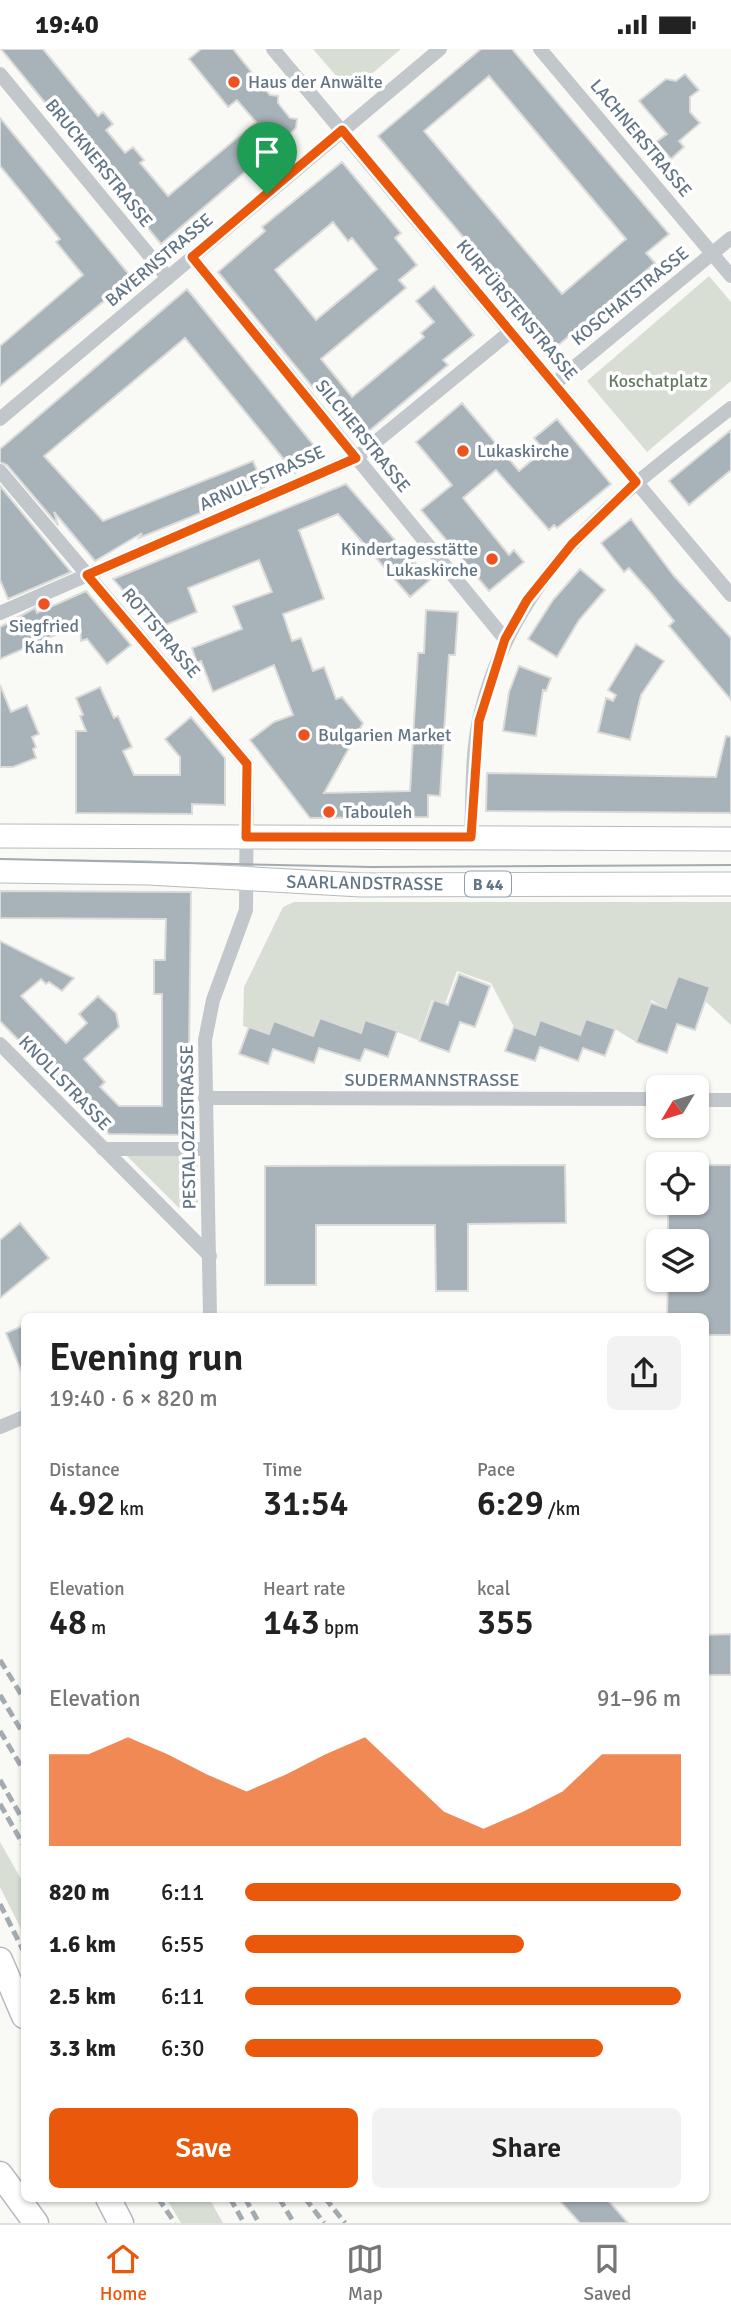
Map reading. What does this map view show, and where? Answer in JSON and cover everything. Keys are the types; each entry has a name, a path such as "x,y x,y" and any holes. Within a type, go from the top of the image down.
{"highway":[{"path":"0,1960 21,2009"},
{"path":"0,2174 36,2223"},
{"path":"110,2202 121,2223"}],"main road":[{"path":"0,836 731,839"},
{"name":"SAARLANDSTRASSE","path":"0,871 148,873 361,885 731,884"}],"street":[{"name":"KURFÜRSTENSTRASSE","path":"274,49 731,595"},
{"name":"BAYERNSTRASSE","path":"0,419 440,49"},
{"name":"LACHNERSTRASSE","path":"540,49 713,253"},
{"name":"BRUCKNERSTRASSE","path":"0,73 168,278"},
{"name":"KOSCHATSTRASSE","path":"554,384 731,238"},
{"path":"713,253 731,276"},
{"name":"SILCHERSTRASSE","path":"192,257 505,639"},
{"name":"ARNULFSTRASSE","path":"0,613 356,458 510,332"},
{"path":"471,837 479,721 505,639 527,600 572,544 636,482 731,408"},
{"name":"ROTTSTRASSE","path":"0,471 247,764 246,879"},
{"name":"PESTALOZZISTRASSE","path":"210,1313 205,1039 214,1000 246,909 246,879"},
{"name":"KNOLLSTRASSE","path":"0,1044 210,1256"},
{"name":"SUDERMANNSTRASSE","path":"205,1098 646,1100"},
{"path":"709,1100 731,1100"},
{"name":"KNOLLSTRASSE","path":"103,1149 207,1149"},
{"path":"0,1427 21,1418"}],"green space":[{"path":"313,49 401,49 350,92"},
{"name":"Koschatplatz","path":"709,276 731,302 731,381 647,452 587,381"},
{"path":"294,902 731,902 731,1025 678,976 666,1008 651,1000 636,1042 615,1029 586,1019 580,1035 541,1021 535,1035 514,1027 491,983 457,971 445,1004 432,1000 418,1040 366,1020 361,1033 313,1036 274,1021 269,1034 243,1026 244,987 283,907"},
{"path":"194,1155 198,1164 198,1205 179,1208 127,1156"},
{"path":"0,1842 21,1879 21,1929 0,1887"},
{"path":"168,2202 211,2202 223,2223 181,2223"}],"building":[{"path":"1,49 43,49 98,116 103,112 113,124 106,130 125,153 133,147 144,160 140,163 168,196 256,122 237,100 228,107 189,59 201,49 233,49 270,95 278,96 278,103 290,118 297,119 296,128 284,139 280,150 268,136 246,153 254,164 161,244"},
{"path":"481,49 512,49 669,234 646,253 655,263 556,347 378,136","holes":["489,76 626,239 562,294 424,131"]},
{"path":"685,74 699,90 690,97 690,112 700,123 679,141 684,147 671,159 656,142 667,134 639,101 666,79 676,81"},
{"path":"0,118 132,278 0,386 0,346 83,275 56,242 60,239 0,166"},
{"path":"342,162 401,233 395,238 417,265 399,280 406,288 321,359 352,397 424,337 421,333 434,322 416,301 434,286 474,335 443,360 448,365 357,441 218,272 265,231 262,227","holes":["333,222 348,241 352,238 377,269 316,320 275,270"]},
{"path":"187,289 320,453 295,473 185,338 44,456 103,521 253,461 264,487 139,538 142,533 95,561 54,512 58,525 7,465 0,462 0,449"},
{"path":"462,403 519,471 544,450 534,438 557,419 611,484 557,528 554,525 549,530 496,470 463,498 509,555 514,550 524,562 489,591 421,510 452,485 416,442"},
{"path":"731,430 731,470 689,505 669,481"},
{"path":"346,484 430,580 410,597 338,514 299,530 324,599 283,614 292,641 301,638 313,671 324,667 336,699 342,697 363,723 324,793 410,791 418,653 424,653 426,610 458,612 455,655 449,655 440,796 428,795 428,817 310,818 250,740 274,722 293,715 274,665 213,692 201,661 197,663 192,648 242,629 233,606 272,592 259,560 188,588 197,612 156,629 113,579"},
{"path":"0,486 71,572 8,599 0,580"},
{"path":"631,519 674,576 731,638 731,700 669,626 674,621 652,594 629,568 624,572 601,543"},
{"path":"580,569 605,590 579,620 557,657 528,639 553,600"},
{"path":"86,591 131,645 107,664 87,639 81,641 80,624 0,659 0,627 35,608 37,613"},
{"path":"636,644 664,661 641,695 630,740 598,732 606,698 613,701 616,695 608,690"},
{"path":"519,666 551,678 546,691 543,690 536,736 503,731 509,692"},
{"path":"0,685 11,712 27,705 39,734 32,737 36,758 13,767 0,767"},
{"path":"100,687 114,718 118,716 132,747 123,751 134,775 180,775 180,757 165,739 191,717 225,758 225,805 192,804 192,814 76,813 76,731 86,731 76,698"},
{"path":"726,736 731,737 731,813 486,811 487,773 716,777"},
{"path":"0,891 191,892 188,1135 109,1134 0,1021 0,941 74,978 62,991 41,979 21,996 66,1043 87,1023 79,1014 98,996 116,1013 119,1027 84,1059 105,1082 100,1087 119,1106 162,1106 162,994 154,994 154,960 165,960 166,919 0,918"},
{"path":"459,974 490,986 475,1027 460,1022 449,1052 419,1041 434,1000 448,1005"},
{"path":"678,976 710,987 695,1030 677,1024 667,1053 636,1042 651,1003 666,1008"},
{"path":"320,1018 361,1033 365,1020 397,1031 388,1057 365,1049 360,1061 319,1048 314,1063 273,1049 268,1064 239,1054 249,1027 269,1034 274,1021 313,1036"},
{"path":"586,1019 615,1029 605,1056 583,1048 578,1061 540,1047 535,1061 505,1051 514,1027 535,1035 540,1020 580,1035"},
{"path":"565,1165 566,1223 468,1224 468,1291 436,1291 435,1225 316,1225 316,1285 265,1285 265,1166"},
{"path":"709,1165 731,1165 731,1335 709,1335 709,1313 667,1313 668,1292 709,1292 709,1229 668,1229 668,1215 709,1215"},
{"path":"20,1223 49,1258 0,1298 0,1240"},
{"path":"21,1326 21,1370 6,1333"},
{"path":"731,1634 731,1675 709,1675 709,1635"},
{"path":"561,2202 610,2202 628,2223 580,2223"}],"tram line":[{"path":"0,859 372,867 731,865"}],"railway":[{"path":"0,1660 21,1694"},
{"path":"0,1695 21,1730"},
{"path":"0,1731 21,1766"},
{"path":"0,1780 21,1817"},
{"path":"0,1804 21,1841"},
{"path":"0,1904 21,1946"},
{"path":"161,2202 175,2223"},
{"path":"232,2202 244,2223"},
{"path":"247,2202 259,2223"},
{"path":"281,2202 294,2223"},
{"path":"308,2202 324,2223"},
{"path":"328,2202 345,2223"}],"place":[{"name":"Haus der Anwälte","path":"234,82"},
{"name":"Lukaskirche","path":"463,451"},
{"name":"Kindertagesstätte Lukaskirche","path":"492,559"},
{"name":"Siegfried Kahn","path":"44,604"},
{"name":"Bulgarien Market","path":"304,735"},
{"name":"Tabouleh","path":"329,812"}],"route":[{"path":"342,130 636,482 572,544 527,600 505,639 479,721 471,837 246,837 247,764 87,575 356,458 192,257 267,194 342,130"}]}
